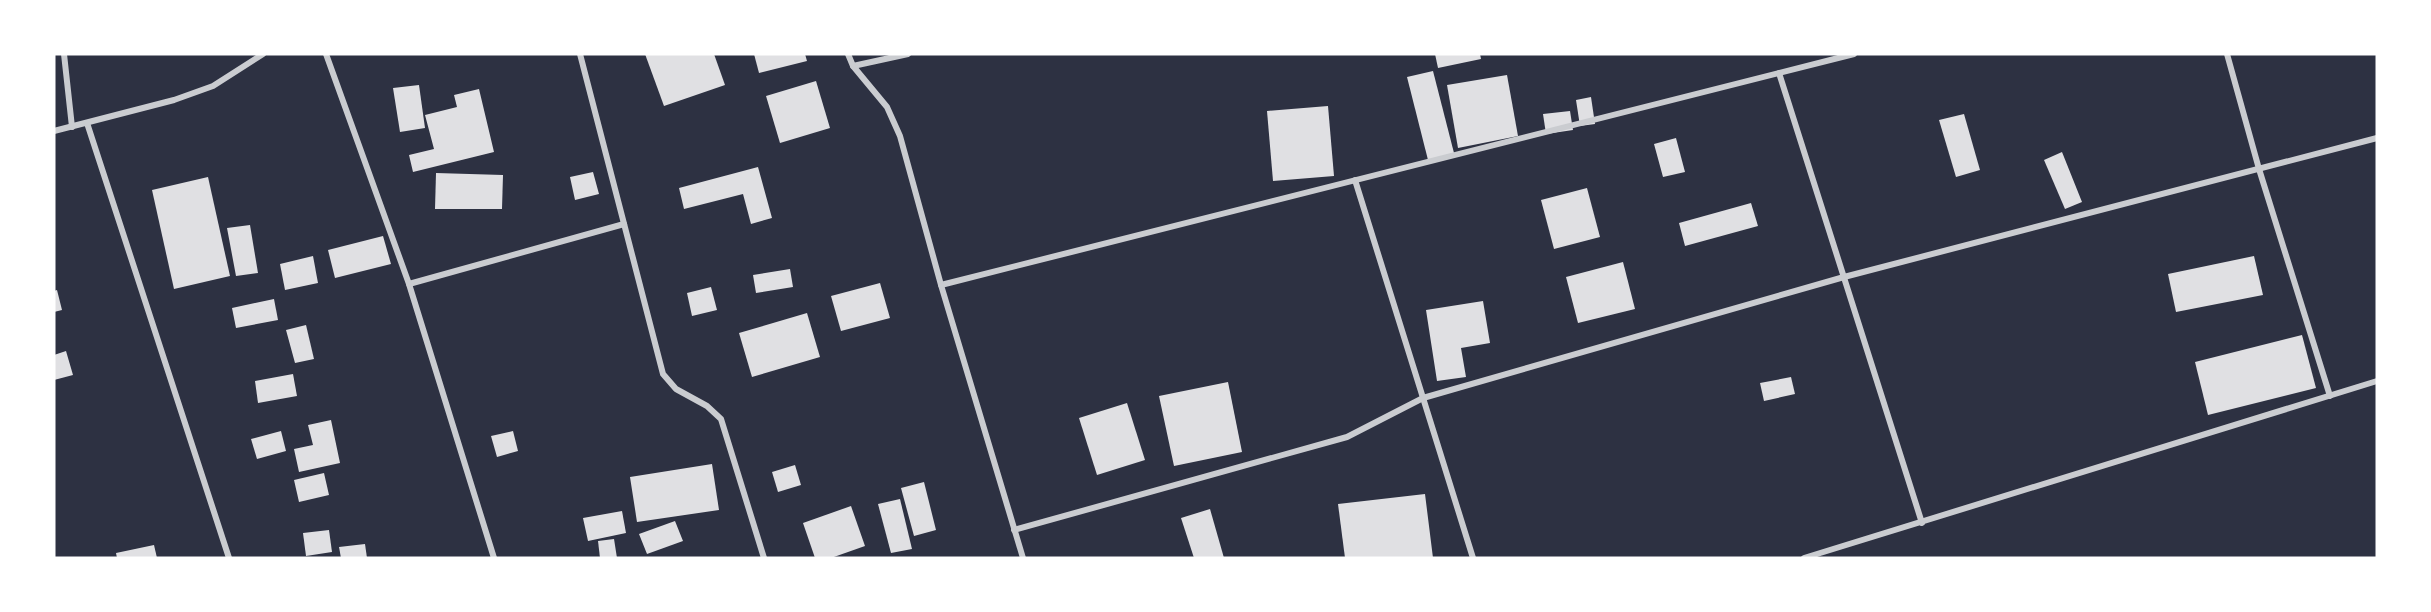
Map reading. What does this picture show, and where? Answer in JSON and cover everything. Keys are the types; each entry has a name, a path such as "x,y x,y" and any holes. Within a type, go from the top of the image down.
{"street":[{"path":"64,54 72,127"},
{"path":"54,131 174,100 213,86 263,54"},
{"path":"326,54 409,284 494,558"},
{"path":"580,54 663,374 676,389 707,406 721,419 764,558"},
{"path":"848,54 854,66 887,107 900,136 941,285 1023,558"},
{"path":"854,66 908,54"},
{"path":"941,285 1854,54"},
{"path":"2227,54 2259,169 2330,396"},
{"path":"1779,73 1922,523"},
{"path":"87,123 229,558"},
{"path":"1014,530 1347,437 1423,398 1844,277 2377,138"},
{"path":"1355,180 1473,558"},
{"path":"409,284 624,224"},
{"path":"1804,558 2377,381"}],"building":[{"path":"645,54 714,54 725,85 664,106"},
{"path":"754,54 805,54 807,61 759,73"},
{"path":"1435,54 1480,54 1481,59 1438,68"},
{"path":"1433,71 1454,153 1428,160 1407,77"},
{"path":"1507,75 1518,136 1458,148 1447,85"},
{"path":"816,81 830,128 780,143 766,96"},
{"path":"419,85 425,128 400,132 393,88"},
{"path":"479,89 494,152 413,172 409,155 434,149 425,115 457,107 454,95"},
{"path":"1591,97 1595,124 1580,126 1576,100"},
{"path":"1328,106 1334,176 1273,181 1267,111"},
{"path":"1570,111 1573,130 1546,134 1543,114"},
{"path":"1964,114 1980,170 1956,177 1939,120"},
{"path":"1676,138 1685,172 1663,177 1654,144"},
{"path":"2062,152 2082,202 2065,209 2044,160"},
{"path":"758,167 772,218 751,224 743,194 684,209 679,188"},
{"path":"593,172 599,194 575,200 570,177"},
{"path":"436,173 503,175 502,209 435,209"},
{"path":"208,177 230,276 174,289 152,190"},
{"path":"1587,188 1600,237 1554,249 1541,200"},
{"path":"1751,203 1758,226 1685,246 1679,223"},
{"path":"250,225 258,273 236,276 227,228"},
{"path":"383,236 391,264 335,278 328,250"},
{"path":"313,256 318,283 285,290 280,264"},
{"path":"2254,256 2263,295 2176,312 2168,274"},
{"path":"1623,262 1635,309 1578,323 1566,277"},
{"path":"790,269 793,287 756,293 753,275"},
{"path":"880,283 890,318 841,331 831,296"},
{"path":"711,287 717,310 692,316 687,293"},
{"path":"57,290 62,310 54,312 54,291"},
{"path":"274,299 278,320 236,328 232,308"},
{"path":"1483,301 1490,343 1461,348 1466,377 1437,381 1426,310"},
{"path":"807,313 820,357 752,377 739,333"},
{"path":"306,325 314,359 295,363 286,330"},
{"path":"2302,335 2316,388 2208,415 2195,362"},
{"path":"66,351 73,375 54,380 54,355"},
{"path":"293,374 297,396 258,403 255,381"},
{"path":"1791,377 1795,394 1764,401 1760,383"},
{"path":"1228,382 1242,452 1174,466 1159,396"},
{"path":"1127,403 1145,460 1097,475 1079,418"},
{"path":"331,420 340,463 299,472 294,449 313,445 308,425"},
{"path":"281,431 286,451 257,459 251,439"},
{"path":"513,431 518,451 497,457 491,436"},
{"path":"712,464 719,510 637,522 630,477"},
{"path":"795,465 801,485 778,492 772,472"},
{"path":"324,473 329,495 299,502 294,480"},
{"path":"924,482 936,530 914,536 901,488"},
{"path":"1425,494 1433,558 1345,558 1338,504"},
{"path":"900,499 912,549 891,553 878,504"},
{"path":"851,506 865,546 831,558 815,558 803,523"},
{"path":"1210,509 1224,558 1194,558 1181,518"},
{"path":"622,511 626,533 588,541 583,518"},
{"path":"675,521 683,541 647,554 639,534"},
{"path":"329,530 332,552 306,556 303,533"},
{"path":"614,539 617,558 600,558 598,541"},
{"path":"365,544 367,558 341,558 339,547"},
{"path":"154,545 157,558 117,558 116,553"}]}
